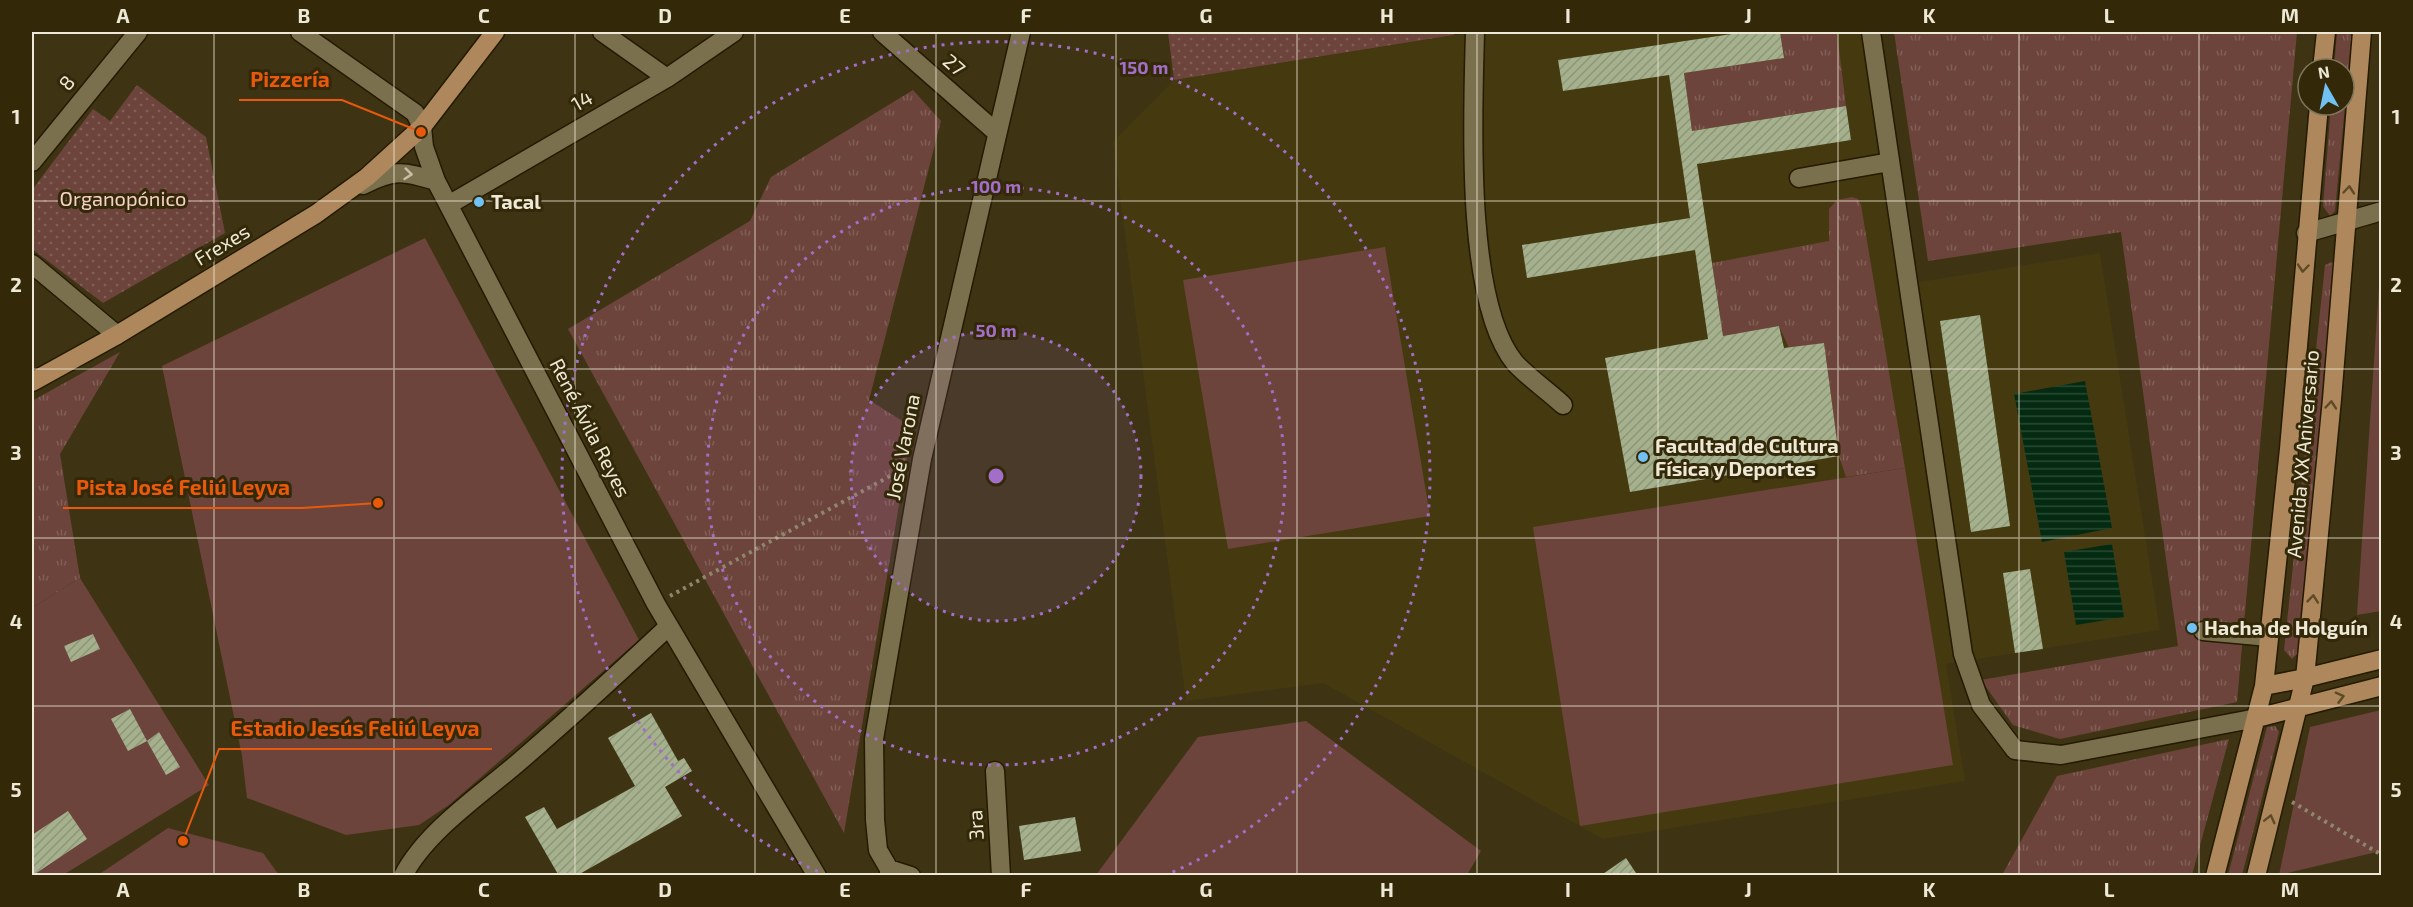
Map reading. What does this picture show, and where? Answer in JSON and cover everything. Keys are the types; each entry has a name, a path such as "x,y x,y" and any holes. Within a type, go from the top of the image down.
{"main road":[{"name":"Frexes","path":"32,382 117,335 343,196 422,127 495,32"},
{"path":"2323,57 2326,32"},
{"name":"Avenida XX Aniversario","path":"2256,876 2305,678 2362,32"},
{"name":"Avenida XX Aniversario","path":"2215,876 2264,686 2289,449 2318,117"},
{"path":"2264,686 2382,659"},
{"path":"2257,718 2382,686"}],"street":[{"name":"8","path":"32,162 138,32"},
{"name":"René Ávila Reyes","path":"300,32 415,113 422,127 424,147 436,181 450,204 656,604 817,876"},
{"path":"602,32 667,78"},
{"name":"14","path":"450,204 667,78 734,32"},
{"name":"27","path":"882,32 996,132"},
{"name":"José Varona","path":"889,872 878,850 875,820 874,739 922,459 1021,32"},
{"path":"1475,32 1473,94 1478,252 1493,323 1515,362 1563,405"},
{"path":"1871,32 1963,654 1981,705 2015,750 2061,755 2257,718"},
{"path":"1799,178 1890,162"},
{"path":"343,196 386,173 410,173 436,181"},
{"path":"2306,234 2382,210"},
{"path":"32,264 117,335"},
{"path":"403,876 414,855 577,712 669,626"},
{"path":"2203,631 2269,637"},
{"name":"3ra","path":"995,771 1001,876"},
{"path":"889,872 911,876"}],"path":[{"path":"656,604 922,459"},
{"path":"2277,792 2382,855"}],"shaded area":[{"name":"Facultad de Cultura Física y Deportes","path":"1476,32 1866,32 1907,284 2100,253 2160,630 1946,664 1965,781 1603,839 1323,683 1186,701 1113,142 1174,80"},
{"path":"2085,381 2112,528 2042,542 2014,394"},
{"path":"2112,544 2124,617 2076,625 2064,552"}],"green space":[{"path":"1168,32 1454,32 1454,35 1174,80"},
{"path":"1780,32 1837,32 1846,106 1692,131 1684,73 1784,58"},
{"path":"1894,32 2297,32 2237,702 2060,739 2013,725 1981,680 2178,646 2121,232 1928,261"},
{"path":"2337,32 2352,32 2350,57 2335,57"},
{"name":"Organopónico","path":"137,85 206,137 225,233 103,303 32,249 32,190 93,109 110,121"},
{"path":"913,90 941,121 869,400 912,427 844,833 568,329 750,221 771,177"},
{"path":"2330,117 2344,117 2335,211 2330,216 2323,206"},
{"path":"1852,197 1858,199 1861,205 1905,468 1846,477 1839,456 1824,343 1789,348 1779,326 1723,336 1712,263 1829,241 1829,209 1837,200"},
{"path":"425,238 639,640 449,805 419,825 346,835 247,798 242,756 162,366"},
{"path":"1385,247 1430,516 1228,549 1183,280"},
{"path":"2381,257 2381,611 2357,615"},
{"path":"2332,262 2337,268 2298,653 2292,659 2284,650 2325,265"},
{"path":"120,352 60,454 80,578 32,608 32,401"},
{"path":"1905,468 1953,765 1580,826 1533,527"},
{"path":"80,578 209,785 63,875 32,876 32,608"},
{"path":"2381,710 2381,851 2279,875 2310,727"},
{"path":"1306,721 1481,851 1467,875 1096,875 1198,737"},
{"path":"2275,726 2279,732 2242,875 2228,875 2267,727"},
{"path":"2229,739 2192,875 2002,875 2057,776"},
{"path":"168,828 263,853 279,875 98,875"}],"building":[{"path":"1745,32 1780,32 1784,58 1684,73 1692,131 1846,106 1851,140 1697,164 1723,336 1779,326 1784,348 1824,343 1839,456 1630,492 1605,358 1708,339 1695,250 1527,278 1522,245 1690,218 1669,75 1563,91 1558,60"},
{"path":"1980,315 2010,526 1971,532 1940,321"},
{"path":"2030,569 2043,649 2015,653 2003,573"},
{"path":"93,634 100,649 71,662 64,646"},
{"path":"130,709 147,741 128,751 111,719"},
{"path":"651,713 678,761 684,758 692,771 665,787 682,816 576,876 559,876 525,817 544,807 557,829 635,786 608,738"},
{"path":"159,732 180,767 166,775 147,741"},
{"path":"68,811 87,839 32,876 32,835"},
{"path":"1075,817 1081,851 1024,860 1019,826"},
{"path":"1626,858 1638,876 1600,876"}],"place":[{"name":"Pizzería","path":"421,132"},
{"name":"Tacal","path":"479,202"},
{"name":"Facultad de Cultura Física y Deportes","path":"1643,457"},
{"name":"Pista José Feliú Leyva","path":"378,503"},
{"name":"Hacha de Holguín","path":"2192,628"},
{"name":"Estadio Jesús Feliú Leyva","path":"183,841"}]}
